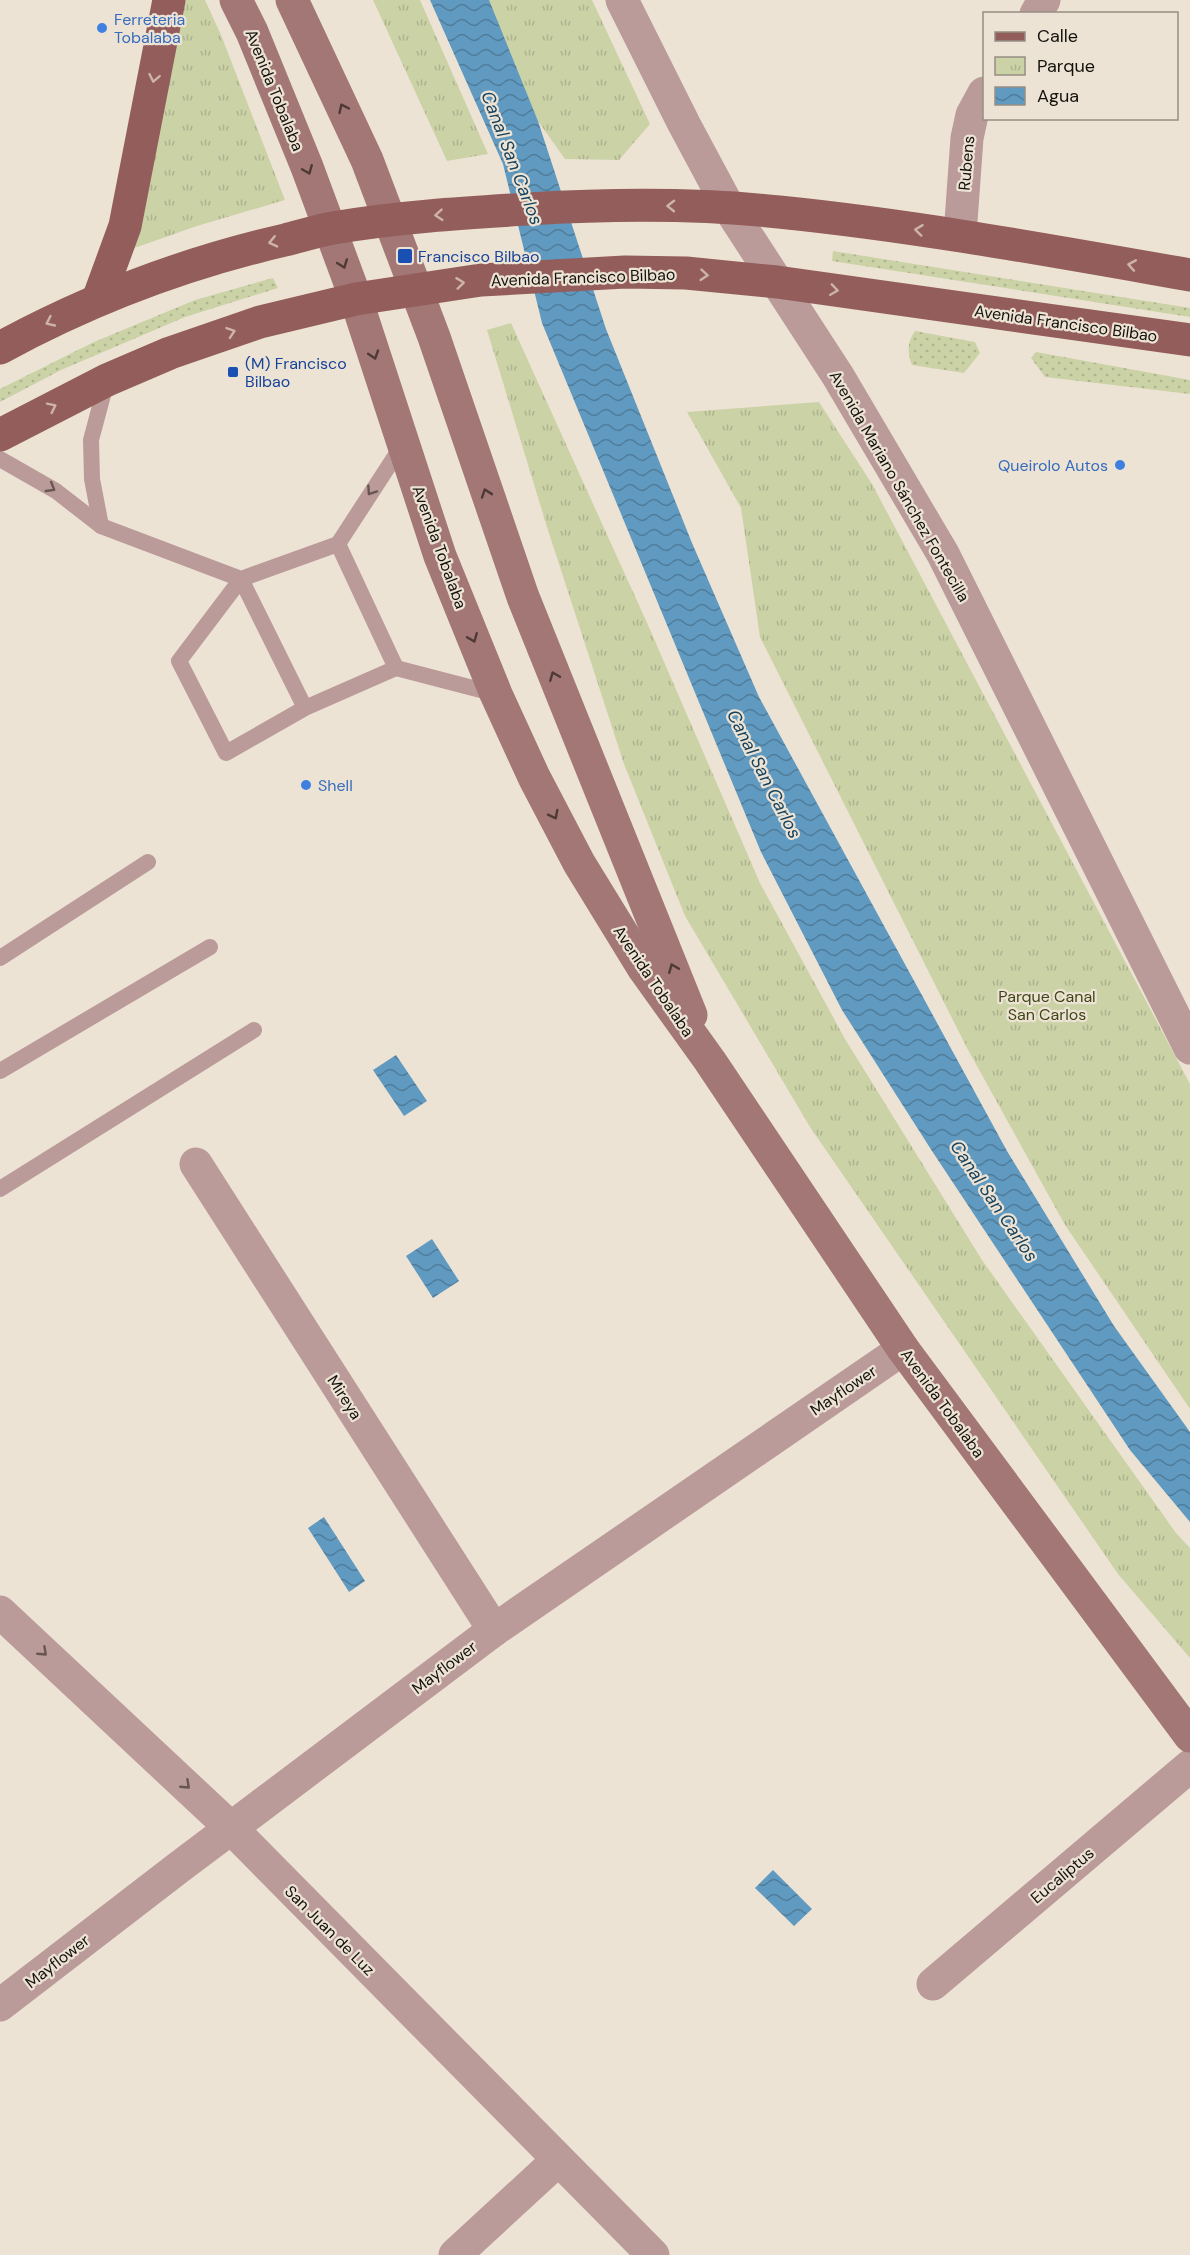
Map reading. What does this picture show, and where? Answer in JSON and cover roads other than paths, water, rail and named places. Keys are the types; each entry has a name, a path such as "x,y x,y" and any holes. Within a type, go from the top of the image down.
{"main road":[{"path":"98,300 125,226 169,0"},
{"name":"Avenida Tobalaba","path":"236,0 252,32 308,167 356,299 440,556 496,694 534,777 589,881 644,969 710,1061 903,1349 1190,1736"},
{"name":"Avenida Tobalaba","path":"292,0 367,160 416,288 523,597 710,1061"},
{"path":"0,348 98,300 196,263 330,229 390,219 488,211 592,205 729,208 779,212 960,235 1190,275"},
{"name":"Avenida Francisco Bilbao","path":"0,435 107,380 170,354 260,322 356,299 416,288 505,279 625,272 686,273 777,282 1190,340"}],"street":[{"name":"Avenida Mariano Sánchez Fontecilla","path":"622,0 729,208 838,376 943,554 1190,1048"},
{"name":"Rubens","path":"960,235 967,138 972,116 983,95"},
{"name":"Mireya","path":"196,1164 494,1630"},
{"name":"Mayflower","path":"0,2005 494,1630 903,1349"},
{"name":"San Juan de Luz","path":"0,1612 232,1828 653,2255"},
{"name":"Eucaliptus","path":"933,1984 1190,1766"},
{"path":"455,2255 558,2160"}],"lane":[{"path":"101,526 93,479 91,440 107,380"},
{"path":"404,443 338,544 241,579 179,661 226,753 305,708 396,668 496,694"},
{"path":"0,459 56,491 101,526 241,579 305,708"},
{"path":"338,544 396,668"},
{"path":"0,958 148,862"},
{"path":"0,1071 210,947"},
{"path":"0,1189 254,1030"}],"water":[{"name":"Canal San Carlos","path":"430,0 489,0 538,121 606,329 692,543 759,697 1007,1151 1114,1326 1190,1432 1190,1522 1130,1450 932,1151 842,1010 761,852 542,323 503,164"},
{"path":"396,1055 427,1101 404,1116 373,1070"},
{"path":"432,1239 459,1281 433,1298 406,1256"},
{"path":"324,1517 365,1581 349,1592 308,1528"},
{"path":"773,1870 812,1909 794,1926 755,1888"}],"place":[{"name":"Ferreteria Tobalaba","path":"102,28"},
{"name":"Francisco Bilbao","path":"405,256"},
{"name":"(M) Francisco Bilbao","path":"233,372"},
{"name":"Queirolo Autos","path":"1120,465"},
{"name":"Shell","path":"306,785"}],"park label":[{"name":"Parque Canal San Carlos","path":"1047,1005"}]}
